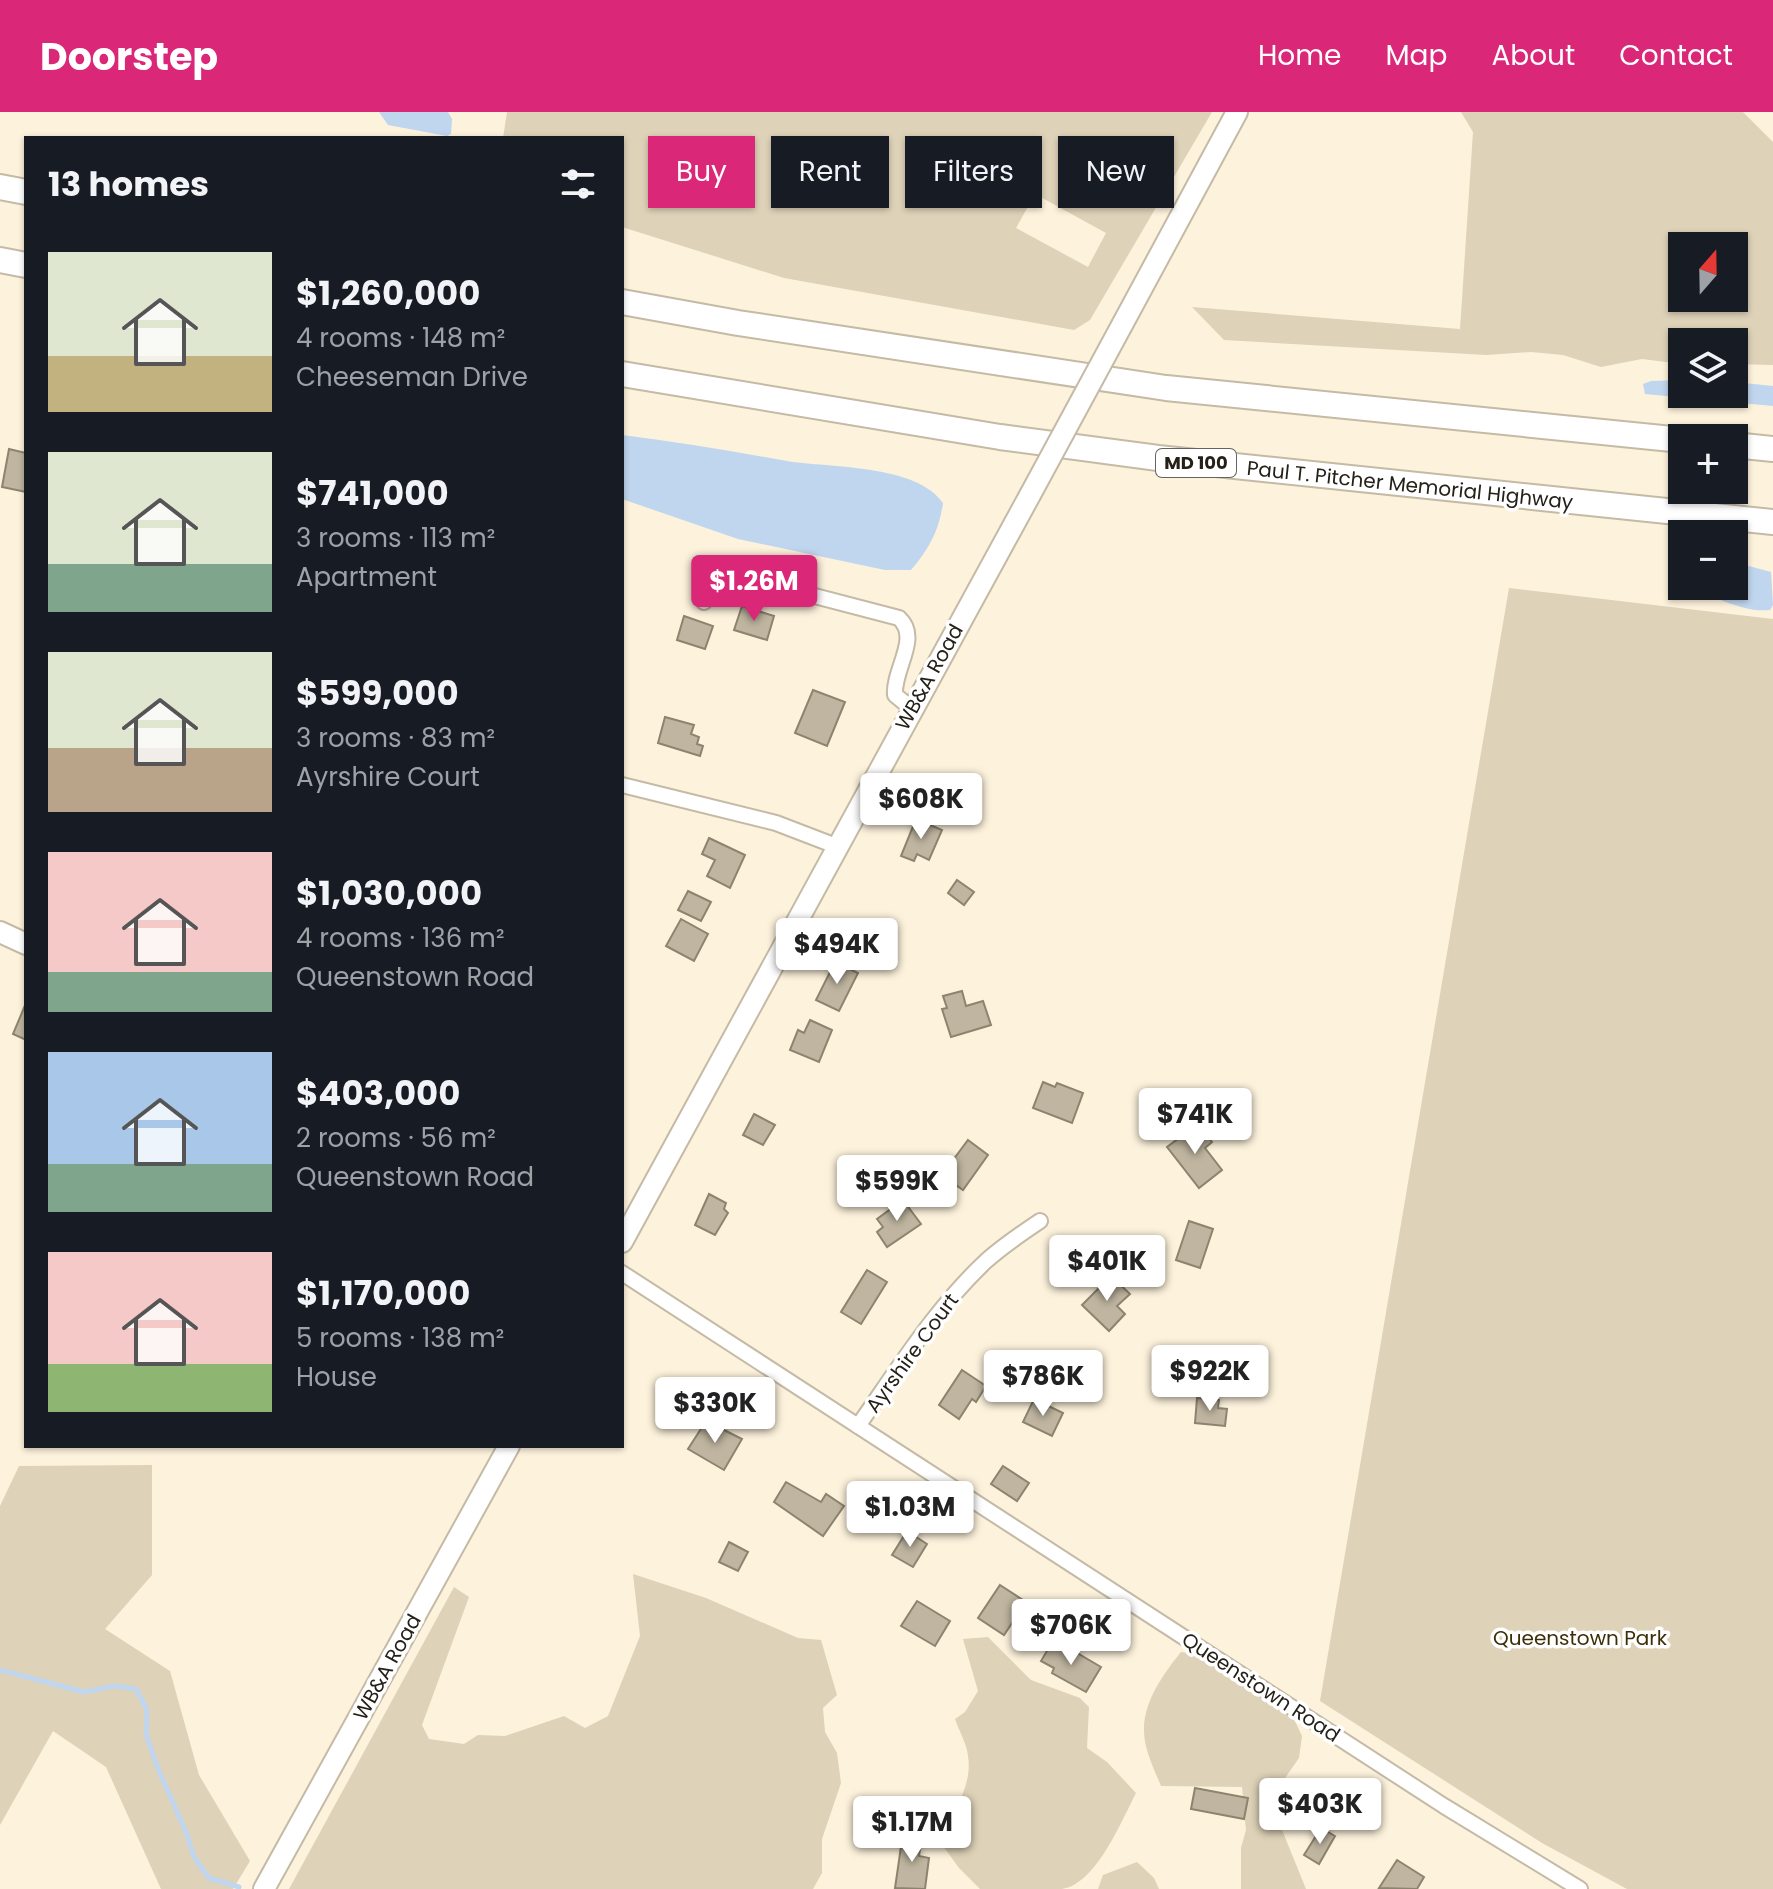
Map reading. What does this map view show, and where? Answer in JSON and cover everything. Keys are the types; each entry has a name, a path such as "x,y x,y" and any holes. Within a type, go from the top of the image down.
{"highway":[{"path":"0,187 24,192"},
{"path":"0,260 24,265"},
{"path":"624,302 813,335 1166,388 1668,439"},
{"name":"Paul T. Pitcher Memorial Highway","path":"624,374 969,432 1144,456 1773,522"},
{"path":"1748,446 1773,449"}],"street":[{"name":"WB&A Road","path":"624,1238 1237,112"},
{"path":"704,602 710,585 723,578 742,577 899,618 907,626 909,636 894,685 895,695 911,708"},
{"path":"624,785 776,823 836,846"},
{"path":"0,932 24,943"},
{"name":"Ayrshire Court","path":"858,1426 952,1295 987,1261 1040,1221"},
{"name":"Queenstown Road","path":"624,1274 1444,1806 1580,1889"},
{"name":"WB&A Road","path":"264,1889 508,1448"}],"green space":[{"path":"507,112 1212,112 1174,177 1174,136 1058,136 1058,207 1042,198 1042,136 905,136 905,208 1027,208 1016,228 1088,267 1106,233 1060,208 1156,208 1090,320 1074,330 784,278 624,228 624,136 503,136"},
{"path":"1461,112 1743,112 1773,142 1773,365 1748,364 1748,328 1668,328 1668,362 1642,359 1601,367 1563,355 1531,352 1486,355 1224,340 1192,307 1460,329 1473,132"},
{"name":"Queenstown Park","path":"1509,588 1773,619 1773,1889 1627,1889 1542,1843 1320,1701"},
{"path":"152,1465 152,1575 105,1629 170,1671 199,1775 250,1861 233,1889 161,1889 106,1767 53,1731 0,1825 0,1506 19,1466"},
{"path":"633,1574 706,1598 798,1638 821,1640 837,1695 823,1708 825,1732 837,1753 841,1783 822,1839 822,1873 813,1889 289,1889 454,1587 469,1597 422,1725 429,1739 464,1744 478,1735 505,1736 564,1716 585,1728 608,1716 640,1636"},
{"path":"988,1637 1031,1680 1080,1698 1089,1707 1087,1748 1107,1762 1136,1793 1096,1864 1074,1885 1062,1889 980,1889 959,1868 938,1839 960,1800 969,1767 965,1742 955,1719 965,1712 978,1691 963,1639"},
{"path":"1181,1652 1204,1656 1294,1719 1302,1736 1299,1758 1276,1791 1278,1820 1306,1889 1241,1889 1241,1848 1246,1830 1242,1787 1161,1786 1146,1745 1145,1720 1156,1688"},
{"path":"1137,1862 1154,1878 1159,1889 1098,1889 1103,1875"}],"water":[{"path":"379,112 448,112 452,119 451,134 447,136 388,125"},
{"path":"1668,380 1668,396 1645,394 1643,384"},
{"path":"1748,383 1773,386 1773,406 1748,404"},
{"path":"624,435 893,474 930,490 943,503 936,531 911,570 885,570 738,539 624,500"},
{"path":"1748,566 1771,572 1773,605 1770,610 1721,600 1748,600"}],"building":[{"path":"9,449 24,453 24,492 2,487"},
{"path":"742,606 774,616 767,640 734,630"},
{"path":"684,616 713,626 705,649 677,640"},
{"path":"813,690 845,702 827,746 795,733"},
{"path":"665,717 694,725 691,734 699,737 697,744 703,746 700,756 658,743"},
{"path":"916,819 942,830 929,860 917,854 914,861 901,856"},
{"path":"709,838 745,855 730,888 707,876 715,860 702,854"},
{"path":"957,880 974,892 964,905 948,893"},
{"path":"688,891 711,902 701,921 678,910"},
{"path":"681,919 708,934 694,961 666,946"},
{"path":"835,962 858,973 839,1011 816,1000"},
{"path":"962,991 966,1006 983,1001 991,1025 951,1037 942,1009 947,1008 943,996"},
{"path":"24,1008 24,1039 13,1034"},
{"path":"810,1020 832,1030 819,1062 790,1050 798,1030 804,1033"},
{"path":"1043,1082 1055,1087 1057,1083 1083,1093 1072,1123 1033,1108"},
{"path":"754,1114 775,1125 763,1145 743,1135"},
{"path":"1198,1124 1212,1142 1205,1148 1222,1170 1199,1188 1167,1147"},
{"path":"968,1140 988,1155 963,1190 938,1172 950,1157 953,1160"},
{"path":"709,1194 726,1203 724,1209 728,1213 715,1235 695,1225"},
{"path":"903,1200 921,1224 887,1247 877,1232 883,1227 877,1219"},
{"path":"1189,1221 1213,1229 1200,1268 1176,1260"},
{"path":"867,1270 887,1282 861,1324 841,1312"},
{"path":"1111,1276 1130,1294 1117,1306 1125,1314 1109,1331 1082,1305"},
{"path":"962,1370 986,1386 976,1402 972,1399 959,1419 939,1405"},
{"path":"1197,1398 1219,1400 1218,1408 1227,1409 1225,1426 1195,1423"},
{"path":"1034,1399 1063,1413 1052,1436 1023,1422"},
{"path":"706,1421 742,1439 724,1470 688,1449"},
{"path":"1003,1466 1029,1483 1017,1501 991,1484"},
{"path":"786,1482 821,1502 826,1494 844,1506 823,1536 774,1502"},
{"path":"907,1531 927,1544 913,1567 892,1555"},
{"path":"729,1542 748,1552 738,1571 719,1562"},
{"path":"1000,1585 1026,1602 1004,1635 978,1618"},
{"path":"917,1601 950,1621 935,1646 901,1626"},
{"path":"1051,1644 1064,1651 1067,1647 1101,1667 1086,1692 1052,1673 1054,1668 1041,1661"},
{"path":"1195,1788 1248,1798 1244,1819 1191,1809"},
{"path":"1321,1828 1335,1836 1319,1864 1304,1855"},
{"path":"903,1833 922,1836 919,1856 929,1858 925,1889 895,1888"},
{"path":"1397,1860 1424,1877 1417,1889 1379,1888"}],"waterway":[{"path":"0,1670 84,1692 115,1686 136,1689 147,1710 146,1734 158,1769 194,1857 209,1878 239,1887"}]}
